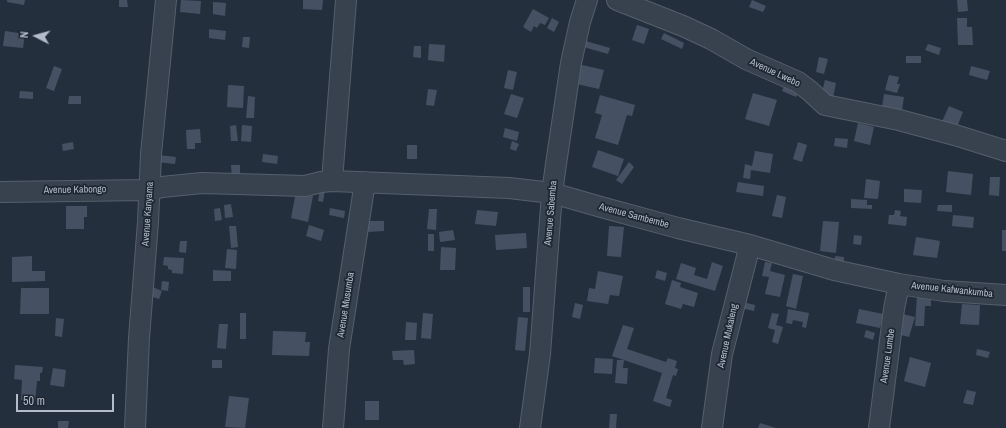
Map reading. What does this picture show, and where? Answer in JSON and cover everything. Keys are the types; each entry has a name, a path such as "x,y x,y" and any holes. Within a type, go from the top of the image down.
{"street":[{"name":"Avenue Kanyama","path":"135,428 140,323 156,100 166,0"},
{"path":"332,181 346,0"},
{"name":"Avenue Sabemba","path":"530,428 540,354 552,192 565,94 580,22 587,0"},
{"name":"Avenue Lwebo","path":"616,0 683,26 711,39 746,59 798,82 825,105 899,120 1006,151"},
{"name":"Avenue Kabongo","path":"0,192 150,190 162,187 202,183 305,186 332,181"},
{"name":"Avenue Sambembe","path":"332,181 510,188 552,192 670,226 750,245 834,270 899,284"},
{"name":"Avenue Musumba","path":"333,428 339,349 365,182"},
{"name":"Avenue Mukaleng","path":"712,428 722,354 750,245"},
{"name":"Avenue Kafwankumba","path":"899,284 944,291 1006,295"},
{"name":"Avenue Lumbe","path":"879,428 892,325 899,284"}],"building":[{"path":"7,0 25,0 24,5 7,2"},
{"path":"119,0 127,0 128,7 119,7"},
{"path":"181,0 201,1 200,14 180,12"},
{"path":"303,0 323,0 322,10 303,9"},
{"path":"752,0 766,6 763,12 749,7"},
{"path":"957,0 967,0 968,11 958,12"},
{"path":"213,2 226,3 225,16 213,14"},
{"path":"533,9 549,18 545,25 540,23 537,28 534,26 531,32 523,27"},
{"path":"552,18 559,22 554,32 547,28"},
{"path":"957,18 967,18 967,27 972,27 973,45 958,45"},
{"path":"637,25 649,29 644,44 632,40"},
{"path":"209,29 226,31 225,40 209,38"},
{"path":"5,31 25,34 23,48 3,46"},
{"path":"664,33 684,43 682,49 661,39"},
{"path":"243,37 250,37 249,48 242,47"},
{"path":"582,40 610,48 608,54 580,46"},
{"path":"429,44 445,45 444,62 428,60"},
{"path":"928,44 941,48 939,55 925,50"},
{"path":"414,46 421,46 421,58 413,57"},
{"path":"906,56 921,56 921,63 906,63"},
{"path":"819,57 828,59 824,74 816,72"},
{"path":"573,63 604,70 599,89 568,82"},
{"path":"54,66 62,69 54,91 46,88"},
{"path":"971,66 990,71 987,80 969,75"},
{"path":"508,70 517,72 513,90 504,88"},
{"path":"889,75 899,77 897,84 900,84 897,93 885,90"},
{"path":"825,80 836,83 833,98 821,96"},
{"path":"785,84 799,91 796,97 782,91"},
{"path":"228,85 244,86 243,108 227,107"},
{"path":"428,89 437,90 434,106 426,105"},
{"path":"20,91 33,92 33,99 19,98"},
{"path":"753,93 777,100 769,126 745,119"},
{"path":"511,94 524,98 517,118 504,114"},
{"path":"884,94 904,97 902,110 882,107"},
{"path":"600,95 635,105 632,116 627,115 618,145 595,138 602,115 595,113"},
{"path":"69,96 81,96 81,104 68,104"},
{"path":"248,96 255,97 254,118 246,118"},
{"path":"949,106 963,112 955,132 940,126"},
{"path":"858,123 874,127 870,145 854,141"},
{"path":"236,125 238,141 231,141 230,126"},
{"path":"242,125 252,126 251,142 241,141"},
{"path":"505,128 519,132 517,141 503,137"},
{"path":"200,129 201,143 195,143 195,149 187,149 186,130"},
{"path":"835,138 848,139 847,148 834,146"},
{"path":"512,141 519,144 516,151 510,149"},
{"path":"73,142 74,149 63,151 62,144"},
{"path":"798,142 807,145 802,162 793,159"},
{"path":"407,145 417,145 417,159 407,159"},
{"path":"598,150 624,159 618,176 592,167"},
{"path":"755,151 773,154 770,173 751,170 750,179 743,178 745,164 752,166"},
{"path":"263,154 278,156 277,164 262,162"},
{"path":"158,155 176,157 175,164 157,162"},
{"path":"629,162 634,167 622,184 616,180"},
{"path":"231,165 240,165 240,181 232,181"},
{"path":"948,171 973,174 971,195 946,192"},
{"path":"990,177 1000,177 999,196 989,195"},
{"path":"866,179 880,181 878,199 864,198"},
{"path":"738,182 764,186 763,196 736,192"},
{"path":"321,183 326,183 323,202 318,201"},
{"path":"904,189 922,190 921,203 904,202"},
{"path":"296,192 313,196 308,222 291,218"},
{"path":"777,195 786,197 782,218 772,216"},
{"path":"851,199 867,200 867,205 872,205 872,209 851,208"},
{"path":"231,204 233,217 225,218 224,205"},
{"path":"938,205 952,205 952,212 937,211"},
{"path":"66,206 87,206 87,217 84,217 84,229 66,229"},
{"path":"220,208 222,220 215,221 214,209"},
{"path":"330,208 345,211 344,218 329,215"},
{"path":"429,209 437,209 436,230 427,229"},
{"path":"477,210 498,212 496,226 475,224"},
{"path":"895,210 901,211 900,216 907,217 906,226 888,224 889,215 894,215"},
{"path":"953,215 974,217 973,228 952,226"},
{"path":"368,221 384,221 384,231 368,232"},
{"path":"823,221 839,222 836,253 820,251"},
{"path":"309,225 324,230 321,241 306,236"},
{"path":"229,226 236,226 238,247 231,248"},
{"path":"609,226 624,227 621,257 607,256"},
{"path":"453,230 455,240 440,242 439,232"},
{"path":"1002,230 1006,230 1006,251 1002,251"},
{"path":"526,233 527,248 496,250 495,235"},
{"path":"428,234 434,234 434,251 428,251"},
{"path":"854,235 862,236 861,245 853,244"},
{"path":"916,237 940,241 937,258 913,255"},
{"path":"180,241 187,241 186,253 179,252"},
{"path":"441,247 456,248 455,270 440,270"},
{"path":"227,249 237,250 236,269 225,268"},
{"path":"32,256 32,271 45,271 45,281 12,282 12,257"},
{"path":"835,256 844,257 844,263 835,262"},
{"path":"164,257 184,258 183,274 172,273 172,270 168,269 168,266 163,265"},
{"path":"712,262 723,266 715,291 676,279 681,263 696,268 694,275 707,279"},
{"path":"765,262 772,263 770,271 785,275 780,297 765,294 769,277 762,276"},
{"path":"213,270 231,271 231,281 213,281"},
{"path":"657,270 667,273 665,281 655,278"},
{"path":"598,271 623,276 619,296 610,295 608,304 587,301 589,288 595,289"},
{"path":"793,274 803,276 796,309 786,306"},
{"path":"672,280 681,283 680,287 698,293 694,307 683,304 681,309 665,304"},
{"path":"162,281 169,282 168,291 161,290"},
{"path":"150,286 162,291 159,299 147,295"},
{"path":"523,287 530,287 530,312 523,312"},
{"path":"21,288 49,288 49,314 20,314"},
{"path":"917,296 931,297 931,306 925,306 924,326 915,326"},
{"path":"742,302 755,305 754,311 741,308"},
{"path":"575,303 583,305 580,319 572,317"},
{"path":"962,304 980,305 979,325 960,324"},
{"path":"788,309 809,313 806,328 802,327 803,322 793,320 792,324 786,323"},
{"path":"859,309 883,314 880,328 856,323"},
{"path":"240,313 246,313 246,339 240,339"},
{"path":"423,313 433,314 431,339 421,338"},
{"path":"772,313 779,314 776,325 783,327 778,344 772,342 775,330 768,328"},
{"path":"898,313 915,317 909,337 892,333"},
{"path":"518,317 528,318 525,351 515,350"},
{"path":"56,318 64,319 62,337 55,336"},
{"path":"406,322 417,323 416,340 405,340"},
{"path":"219,324 228,324 226,349 217,348"},
{"path":"623,325 634,328 627,349 666,362 668,358 677,361 675,368 678,369 676,376 673,375 666,398 672,400 670,407 653,401 662,373 612,356"},
{"path":"866,330 875,333 873,340 864,337"},
{"path":"273,331 306,332 305,342 310,342 309,356 272,355"},
{"path":"977,349 990,352 988,358 976,355"},
{"path":"414,350 415,364 404,365 403,360 393,360 392,351"},
{"path":"910,357 931,363 925,387 904,381"},
{"path":"595,358 613,359 612,374 594,373"},
{"path":"212,360 222,360 222,368 212,368"},
{"path":"617,360 624,360 623,368 628,368 627,384 615,383"},
{"path":"15,365 43,367 42,373 40,373 40,381 37,381 35,402 21,400 22,380 14,379"},
{"path":"53,368 66,370 64,387 50,385"},
{"path":"967,390 976,392 973,405 963,403"},
{"path":"229,396 249,398 245,428 225,427"},
{"path":"365,401 379,401 379,420 365,420"},
{"path":"610,414 617,414 616,428 609,428"},
{"path":"58,421 69,421 68,428 58,428"},
{"path":"760,423 776,428 758,428"}]}
